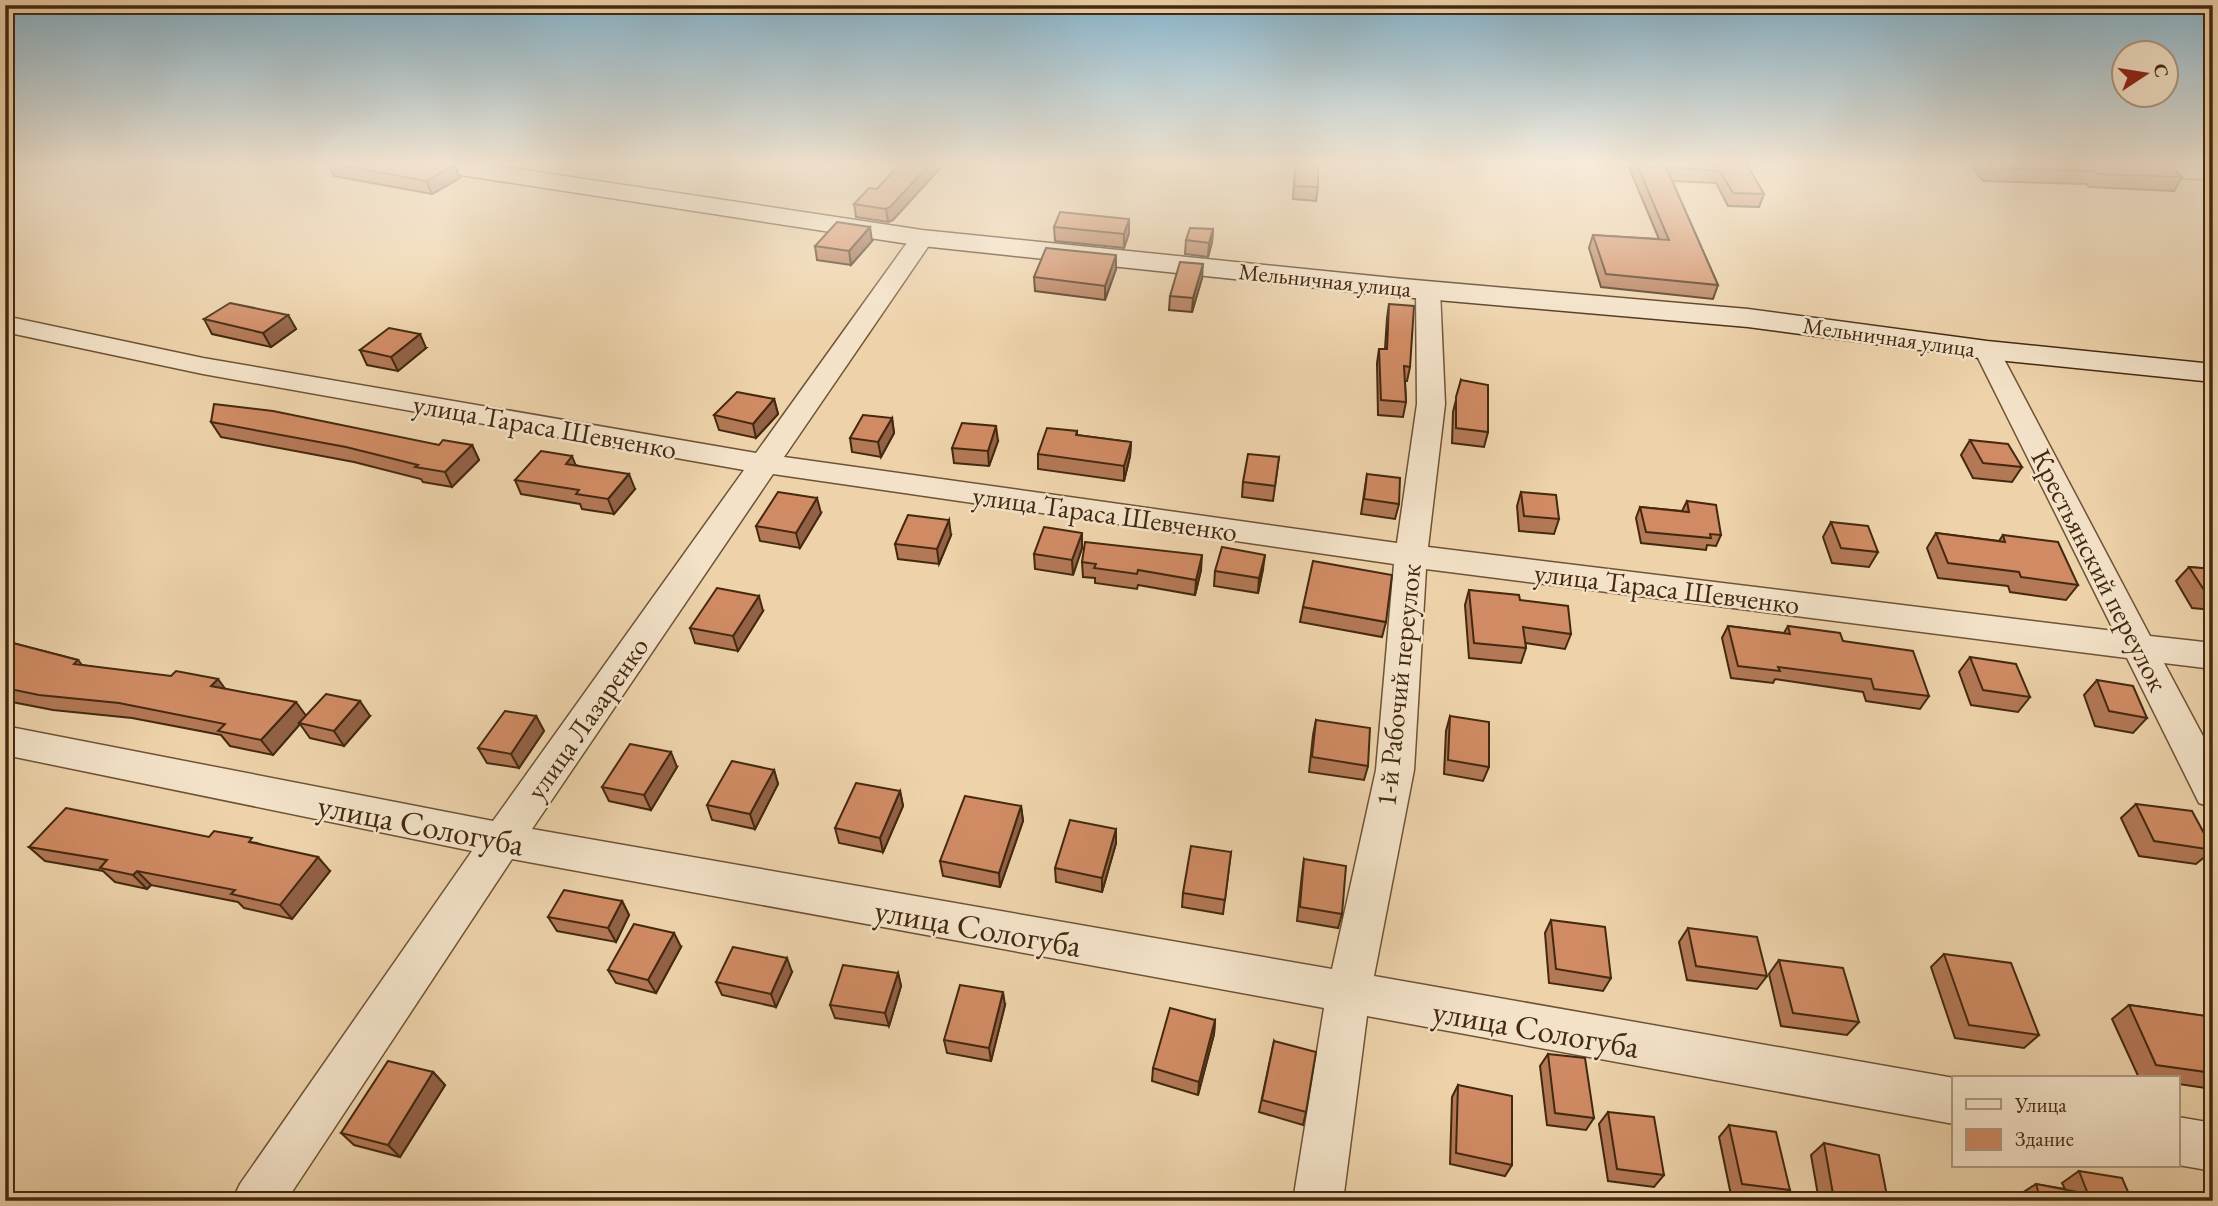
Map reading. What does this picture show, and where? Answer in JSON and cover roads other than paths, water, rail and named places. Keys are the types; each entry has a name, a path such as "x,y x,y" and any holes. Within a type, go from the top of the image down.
{"main road":[{"name":"Мельничная улица","path":"812,221 922,238 1428,290 1748,318 1987,350 2213,373"}],"street":[{"name":"улица Лазаренко","path":"257,1201 502,840 922,238"},
{"name":"1-й Рабочий переулок","path":"1318,1201 1348,995 1395,770 1411,556 1431,404 1428,290"},
{"name":"улица Тараса Шевченко","path":"5,324 204,366 765,464 1411,556 2213,656"},
{"name":"Крестьянский переулок","path":"1987,350 2213,792"},
{"name":"улица Сологуба","path":"5,740 502,840 1348,995 1952,1101"},
{"path":"2180,1141 2213,1147"}]}
